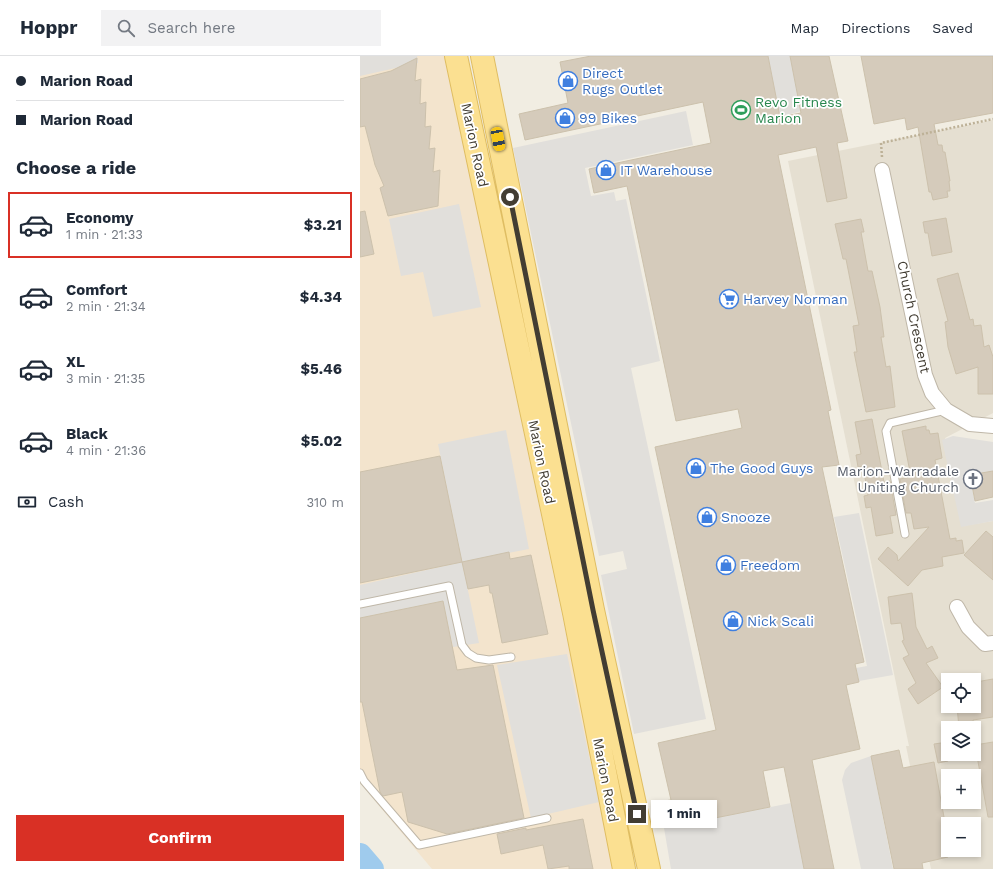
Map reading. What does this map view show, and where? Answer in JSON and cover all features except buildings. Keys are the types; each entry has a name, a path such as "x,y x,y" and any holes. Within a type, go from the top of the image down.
{"main road":[{"name":"Marion Road","path":"456,56 574,613 624,869"},
{"name":"Marion Road","path":"482,56 593,610 649,869"}],"street":[{"name":"Church Crescent","path":"882,170 925,375 932,393 946,410 970,424 993,426"},
{"path":"957,607 968,627 985,644 993,643"}],"lane":[{"path":"904,534 886,431 890,423 946,410"},
{"path":"360,604 449,586 462,645 468,653 476,658 489,660 511,657"},
{"path":"360,773 364,781 419,845 547,818"}],"path":[{"path":"882,170 881,143 993,119"}],"shaded area":[{"path":"360,56 445,56 615,869 432,869 360,783"},
{"path":"360,56 417,56 418,63 360,76"},
{"path":"768,56 790,56 801,111 780,117"},
{"path":"686,111 693,145 585,168 591,196 614,192 616,201 626,199 660,361 631,368 706,719 634,734 601,575 627,569 623,551 599,556 513,148"},
{"path":"993,120 993,413 945,438 962,526 993,521 993,869 931,869 906,746 909,746 788,161"},
{"path":"459,204 481,307 433,317 423,272 401,276 389,219"},
{"path":"506,430 529,549 462,562 438,444"},
{"name":"Marion-Warradale Uniting Church","path":"953,436 993,442 993,471 970,476 975,503 993,500 993,521 961,527 942,440"},
{"path":"859,513 893,675 859,681 856,668 867,666 834,517"},
{"path":"462,562 479,643 453,647 443,601 360,618 360,585"},
{"path":"567,654 599,802 531,818 497,665"},
{"path":"871,756 893,869 861,869 842,780 845,770 851,763"},
{"path":"791,803 804,869 671,869 664,828"}],"waterway":[{"path":"360,855 372,869"}],"place":[{"name":"Direct Rugs Outlet","path":"568,81"},
{"name":"Revo Fitness Marion","path":"741,110"},
{"name":"99 Bikes","path":"565,118"},
{"name":"IT Warehouse","path":"606,170"},
{"name":"Harvey Norman","path":"729,299"},
{"name":"The Good Guys","path":"696,468"},
{"name":"Marion-Warradale Uniting Church","path":"973,479"},
{"name":"Snooze","path":"707,517"},
{"name":"Freedom","path":"726,565"},
{"name":"Nick Scali","path":"733,621"}],"route":[{"path":"510,197 593,610 637,814"}]}
